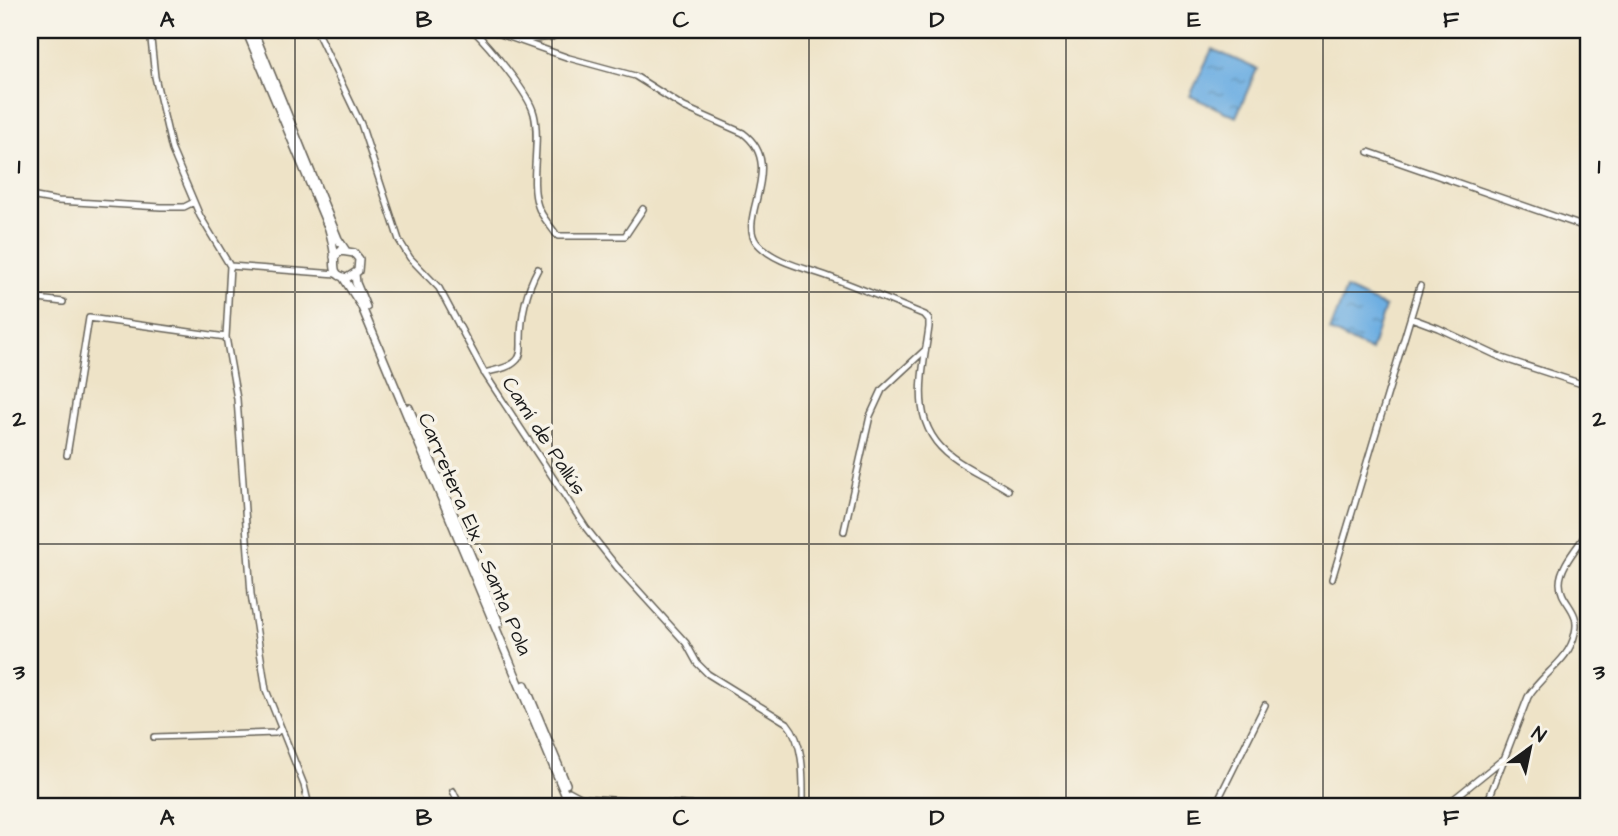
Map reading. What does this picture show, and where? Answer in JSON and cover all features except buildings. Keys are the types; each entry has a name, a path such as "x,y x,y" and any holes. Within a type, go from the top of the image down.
{"main road":[{"path":"246,30 329,229 334,257 330,270 340,276 355,274 359,268 359,259 354,253 346,251 334,257"},
{"path":"253,30 338,239 346,251"},
{"name":"Carretera Elx - Santa Pola","path":"355,274 356,283 462,531 573,806"},
{"name":"Carretera Elx - Santa Pola","path":"340,276 360,305 573,806"}],"street":[{"path":"150,30 155,77 169,137 200,216 230,266 226,337 237,399 251,594 266,690 304,785 309,806"},
{"name":"Camí de Pallús","path":"316,30 362,124 399,240 410,258 439,289 484,373 586,528 617,567 686,643 697,663 714,679 788,723 795,732 799,745 803,806"},
{"path":"473,30 486,43 533,109 536,124 538,206 556,234 625,236 643,209"},
{"path":"491,30 569,58 635,76 674,101 743,133 753,141 759,152 762,168 752,228 758,244 791,264 925,315 929,320 929,327 921,401 923,421 931,436 955,460 1008,490"},
{"path":"522,40 552,37 564,30"},
{"path":"1369,152 1588,228"},
{"path":"30,196 58,201 161,207 184,207 194,202"},
{"path":"230,266 330,270"},
{"path":"484,373 505,367 517,360 521,352 521,317 531,281 538,269"},
{"path":"1332,579 1420,286"},
{"path":"30,298 63,302"},
{"path":"67,455 89,318 226,337"},
{"path":"1411,318 1502,358 1588,386"},
{"path":"844,531 876,398 926,348"},
{"path":"1486,806 1528,697 1535,685 1566,656 1572,645 1576,617 1563,597 1560,583 1565,566 1588,531"},
{"path":"1215,806 1265,705"},
{"path":"154,737 276,733 281,728"},
{"path":"1445,806 1504,758"},
{"path":"453,791 460,806"},
{"path":"569,791 582,798 702,806"},
{"path":"582,798 585,806"}],"water":[{"path":"1212,49 1257,69 1236,117 1190,96"},
{"path":"1346,289 1385,307 1371,351 1330,331"}]}
